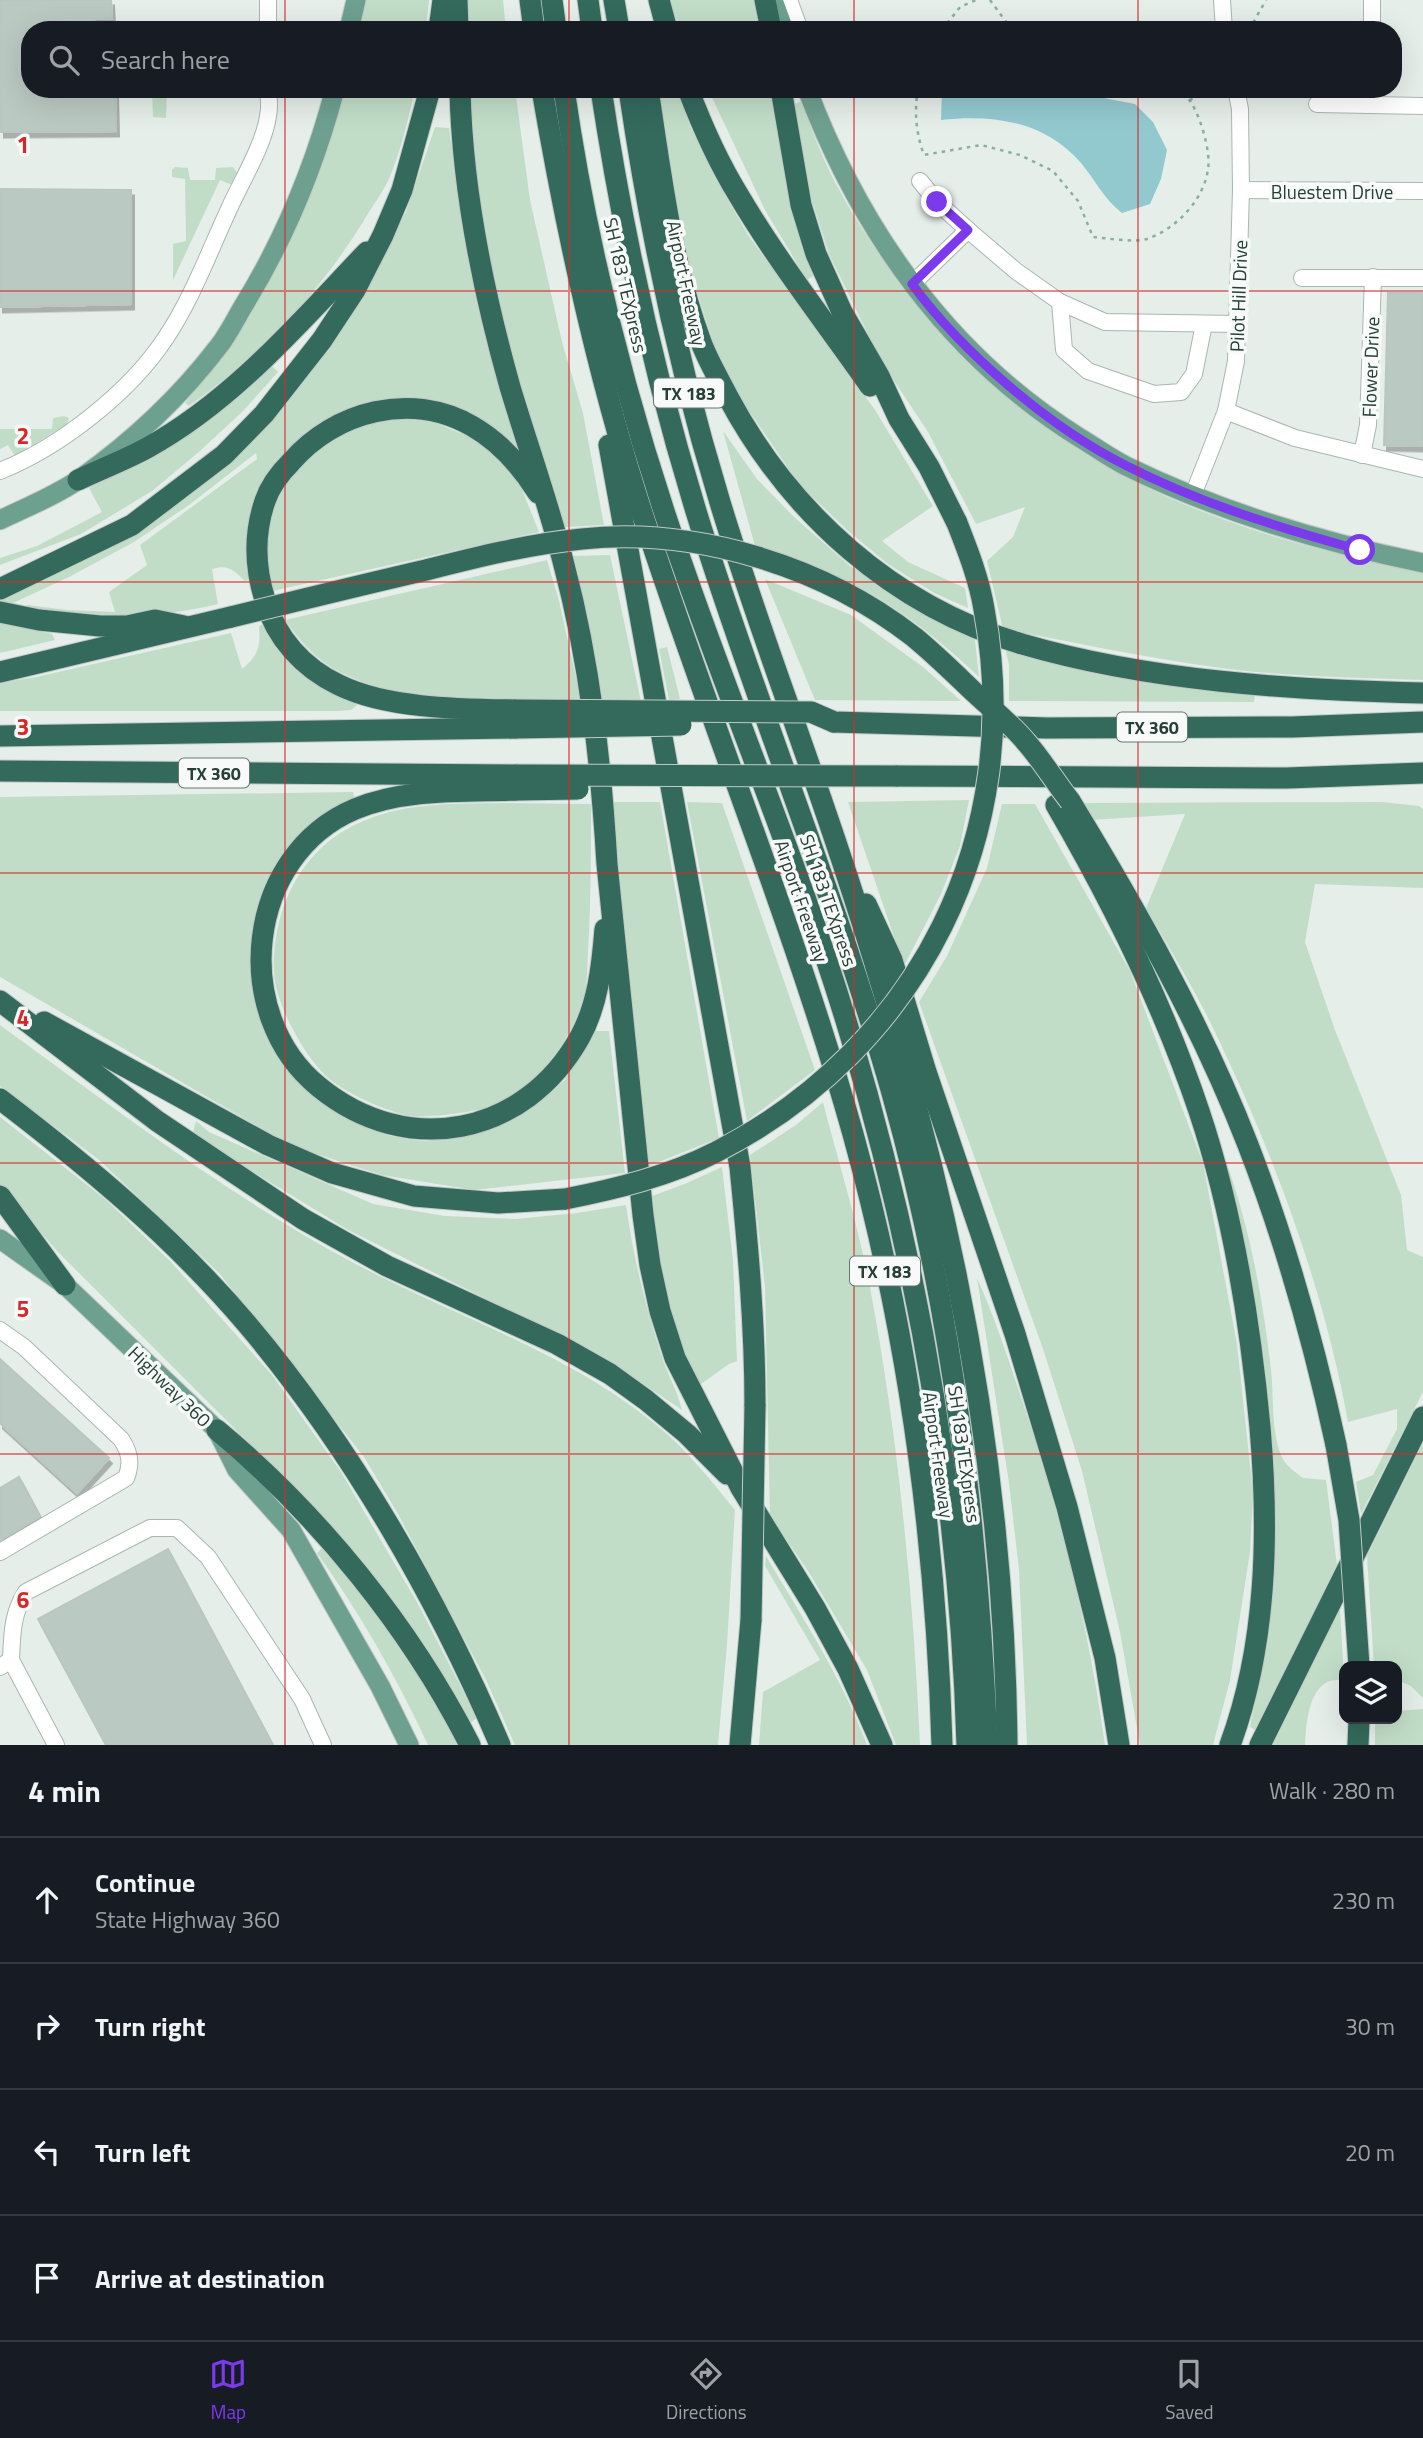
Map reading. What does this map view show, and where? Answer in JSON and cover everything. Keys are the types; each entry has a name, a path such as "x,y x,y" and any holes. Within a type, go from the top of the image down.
{"highway":[{"path":"440,21 443,0"},
{"path":"457,0 458,21"},
{"path":"530,0 533,21"},
{"path":"552,0 555,21"},
{"path":"588,0 591,21"},
{"path":"614,0 618,21"},
{"path":"659,0 665,21"},
{"path":"765,0 769,21"},
{"path":"0,589 132,525 224,455 264,414 322,340 355,290 402,190 427,98"},
{"path":"461,98 468,187 490,310 511,389 551,516 578,623 589,684 603,795 607,864 650,1265 660,1311 675,1358 741,1488 815,1608 848,1669 882,1745"},
{"name":"Airport Freeway","path":"544,98 563,209 617,432 640,506 807,984 863,1174 897,1324 915,1435 934,1599 942,1745"},
{"name":"SH 183 TEXpress","path":"566,98 593,248 616,344 651,469 687,578 819,938 853,1045 888,1172 919,1310 944,1462 960,1608 967,1745"},
{"name":"SH 183 TEXpress","path":"603,98 629,250 663,398 704,537 844,937 892,1093 926,1230 956,1394 974,1530 987,1745"},
{"name":"Airport Freeway","path":"630,98 656,254 703,443 741,567 836,842 902,1056 940,1203 974,1382 991,1508 999,1591 1007,1745"},
{"path":"649,98 673,244 702,345 746,430 788,490 821,525 869,565 914,597 966,623 1021,644 1084,659 1259,684 1423,693"},
{"path":"692,98 738,195 768,243 874,390 899,419"},
{"path":"0,1000 268,1145 332,1173 414,1196 498,1203 565,1199 608,1190 664,1173 714,1153 760,1127 806,1094 849,1056 882,1019 917,973 943,926 964,878 980,825 990,773 994,719 992,662 979,587 957,523 929,467 899,419 879,376 842,312 816,254 801,205 783,98"},
{"path":"78,480 147,448 179,428 229,390 280,343 383,235"},
{"path":"591,332 620,508 740,1167 755,1350 751,1620 740,1745"},
{"path":"516,719 372,698 338,685 313,669 278,634 266,604 258,579 259,526 265,500 279,475 319,435 345,420 394,408 416,408 471,424 491,438 515,461 551,516"},
{"path":"0,672 462,561 558,542 608,537 676,541 726,549 774,563 813,578 866,605 913,636 1025,740 1070,801 1118,897 1185,1006 1248,1144 1301,1300 1336,1445 1349,1520 1359,1661"},
{"path":"0,612 38,620 100,626 127,626 155,620 189,627"},
{"name":"TX 360","path":"0,736 516,719 1060,727 1292,727 1423,722"},
{"name":"TX 360","path":"0,771 516,782 640,775 1287,778 1423,773"},
{"path":"516,782 409,795 356,809 335,819 318,832 286,865 275,886 266,914 261,946 261,977 269,1014 278,1035 289,1054 319,1087 368,1116 423,1129 478,1124 518,1106 561,1066 580,1036 594,1005 602,964 607,864"},
{"path":"836,842 892,960 926,1072 1015,1334 1067,1507 1105,1658 1119,1745"},
{"path":"1118,897 1199,1112 1219,1184 1249,1324 1263,1461 1264,1533 1261,1593 1253,1657 1238,1723 1230,1745"},
{"path":"0,1000 157,1121 303,1219 387,1266 557,1344 610,1374 687,1434 741,1488"},
{"path":"0,1099 125,1199 246,1323 298,1388 347,1457 422,1584 455,1646 500,1745"},
{"path":"0,1196 65,1285"},
{"path":"1260,1745 1423,1417"},
{"path":"217,1430 245,1453 330,1541 376,1596 411,1643 470,1745"},
{"path":"748,1666 749,1745"},
{"path":"1358,1745 1359,1724"}],"main road":[{"path":"351,21 356,0"},
{"path":"773,0 781,21"},
{"path":"0,520 78,480 138,433 184,389 221,343 255,288 285,230 310,172 332,98"},
{"path":"810,98 823,134 846,181 878,237 912,284 928,305 987,367 1051,420 1124,465 1193,495 1280,528 1360,550 1423,563"},
{"name":"Highway 360","path":"0,1239 65,1285 217,1430 237,1470 291,1530 380,1686 410,1745"}],"street":[{"path":"268,0 268,21"},
{"path":"789,0 797,21"},
{"path":"1222,0 1223,21"},
{"path":"1372,21 1373,0"},
{"path":"0,471 55,442 112,398 165,339 195,283 261,141 269,115 268,98"},
{"path":"818,98 823,134"},
{"name":"Pilot Hill Drive","path":"1193,495 1226,411 1236,361 1241,190 1238,98"},
{"path":"1317,104 1362,98"},
{"path":"1376,98 1423,106"},
{"path":"920,181 937,202 968,230 1016,271 1060,302 1105,322 1238,324"},
{"name":"Bluestem Drive","path":"1241,190 1423,191"},
{"path":"912,284 968,230"},
{"path":"1302,278 1423,278"},
{"name":"Flower Drive","path":"1362,455 1368,425 1374,278"},
{"path":"1060,302 1064,349 1088,371 1154,394 1181,391 1188,383 1194,374 1204,324"},
{"path":"1226,411 1295,438 1423,469"},
{"path":"0,1330 24,1347 121,1439 127,1447 130,1469 126,1478 0,1552"},
{"path":"56,1745 6,1664 18,1603 26,1592 150,1528 177,1528 208,1557 302,1699 323,1745"}],"path":[{"path":"949,21 960,7 976,0"},
{"path":"990,0 1005,21"},
{"path":"1254,21 1266,0"},
{"path":"917,98 915,111 919,143 924,155 981,145 1020,155 1053,171 1078,201 1093,237 1145,240 1181,220 1201,192 1209,168 1207,145 1187,98"}],"green space":[{"path":"366,0 429,0 427,21 362,21"},
{"path":"462,0 503,0 505,21 463,21"},
{"path":"670,0 758,0 762,21 677,21"},
{"path":"152,98 167,98 166,118 153,117"},
{"path":"339,98 413,98 388,181 345,249 285,323 240,366 189,406 185,403 234,340 279,263"},
{"path":"467,98 516,98 530,200 562,342 583,413 604,525 565,527 529,421 503,329 474,180"},
{"path":"659,98 680,98 691,128 716,179 748,235 875,410 933,506 882,541 908,562 965,588 968,608 934,593 888,564 847,530 799,484 739,396 713,343 690,269"},
{"path":"712,98 777,98 816,274 807,280 765,210"},
{"path":"801,102 836,184 857,221 907,292 935,325 996,386 1063,439 1113,470 1167,497 1251,529 1297,543 1423,572 1423,680 1246,671 1154,658 1003,629 987,561 1013,537 1025,507 976,524 928,432 881,361 829,254 811,198 794,104"},
{"path":"435,127 449,128 468,258 519,451 412,399 383,400 353,407 308,431 281,458 251,579 245,581 227,568 212,569 218,604 171,612 123,615 27,608 27,605 115,612 109,592 147,565 140,545 257,459 256,453 189,505 134,542 11,604 0,601 0,598 260,430 306,377 350,318 406,212"},
{"path":"175,167 188,168 190,180 215,180 216,168 233,167 237,173 232,185 220,180 173,280 173,244 186,241 185,179 172,177"},
{"path":"270,364 278,372 243,411 152,491 81,534 0,565 0,558 37,546 102,512 89,488 173,439"},
{"path":"53,418 69,418 67,424 15,456 8,445 0,449 0,429 52,429"},
{"path":"396,419 431,421 479,441 503,462 519,482 539,532 272,591 267,537 275,505 293,476 317,450 344,432 363,424"},
{"path":"723,431 757,479 794,517 850,566 929,616 974,632 979,677 922,628 876,596 821,570 755,546"},
{"path":"610,555 641,702 602,701 572,556"},
{"path":"547,560 581,700 518,702 448,699 381,688 351,677 325,663 308,648 285,620"},
{"path":"765,579 851,615 923,667 961,701 815,700"},
{"path":"0,621 52,634 55,640 0,653"},
{"path":"265,624 355,697 357,705 351,710 338,711 0,711 0,683 231,633 242,669 255,655 259,645 259,626"},
{"path":"667,647 680,699 669,700 659,649"},
{"path":"1005,647 1255,693 1254,702 1009,701 1009,665"},
{"path":"353,792 355,799 315,822 271,880 256,917 251,962 255,998 276,1053 304,1087 346,1119 391,1136 425,1141 470,1135 502,1124 529,1110 565,1080 591,1031 609,1031 625,1173 474,1190 382,1175 292,1146 0,977 0,797"},
{"path":"969,800 960,846 941,894 904,966 848,802"},
{"path":"611,802 660,802 719,1138 646,1167"},
{"path":"687,802 722,803 815,1070 747,1121"},
{"path":"1382,802 1419,806 1423,809 1423,888 1315,884 1305,942 1335,1030 1401,1195 1407,1250 1423,1257 1423,1392 1361,1514 1356,1482 1373,1475 1397,1429 1397,1409 1348,1422 1338,1372 1311,1271 1276,1172 1214,1030 1146,908 1185,814 1091,820 1078,803"},
{"path":"502,803 591,804 587,976 578,1015 562,1044 541,1071 503,1102 470,1111 425,1116 405,1115 383,1108 349,1092 321,1071 305,1050 284,1011 274,972 279,924 286,902 309,862 325,845 366,820 415,807"},
{"path":"1002,804 1035,804 1130,971 1203,1163 1237,1344 1253,1493 1250,1552 1230,1680 1213,1745 1140,1745 1120,1632 1082,1471 1043,1349 919,1002 947,956 987,868"},
{"path":"0,1025 129,1119 260,1208 352,1262 510,1337 588,1378 625,1401 680,1447 735,1510 718,1745 515,1745 487,1682 398,1514 364,1457 220,1274 98,1159 0,1086"},
{"path":"823,1102 864,1259 888,1397 908,1570 920,1745 896,1745 867,1670 808,1571 770,1516 765,1287 750,1155 796,1125"},
{"path":"0,1117 105,1199 170,1261 272,1375 341,1472 417,1602 477,1718 470,1723 429,1654 355,1557 230,1424 58,1252 7,1194 0,1184"},
{"path":"196,1121 209,1132 373,1204 445,1216 516,1219 626,1205 636,1262 650,1317 682,1410 603,1357 348,1230 193,1133"},
{"path":"1226,1161 1249,1238 1260,1291 1278,1445 1285,1462 1303,1478 1326,1480 1337,1565 1255,1730 1250,1727 1272,1598 1274,1473 1271,1421 1258,1317"},
{"path":"722,1167 733,1261 737,1361 701,1384 693,1381 661,1291 647,1198"},
{"path":"977,1278 996,1324 1037,1445 1061,1529 1091,1658 1105,1745 1027,1745 1019,1570 1009,1483"},
{"path":"1423,1443 1423,1698 1411,1686 1402,1682 1402,1661 1374,1661 1367,1556"},
{"path":"322,1548 364,1594 397,1637 462,1745 428,1745 377,1646 317,1553"},
{"path":"766,1556 834,1672 867,1745 759,1745 763,1692 820,1660 765,1566"},
{"path":"1340,1609 1343,1661 1339,1661 1339,1680 1327,1682 1316,1693 1309,1710 1305,1745 1273,1745"},
{"path":"1423,1709 1423,1745 1375,1745 1375,1724 1402,1724 1402,1711"}],"water":[{"path":"942,98 1104,98 1135,104 1153,122 1167,150 1161,179 1150,204 1122,213 1067,149 1034,129 979,118 941,120"}],"building":[{"path":"0,0 111,0 112,19 21,21 21,98 115,98 116,131 1,132"},
{"path":"0,189 131,190 131,304 0,307"},
{"path":"1388,293 1423,293 1423,446 1384,445"},
{"path":"0,1359 109,1458 77,1493 0,1423"},
{"path":"19,1477 40,1516 0,1540 0,1488"},
{"path":"168,1549 273,1745 106,1745 38,1619"}],"route":[{"path":"937,202 968,230 912,284 928,305 987,367 1051,420 1124,465 1193,495 1280,528 1360,550"}]}
